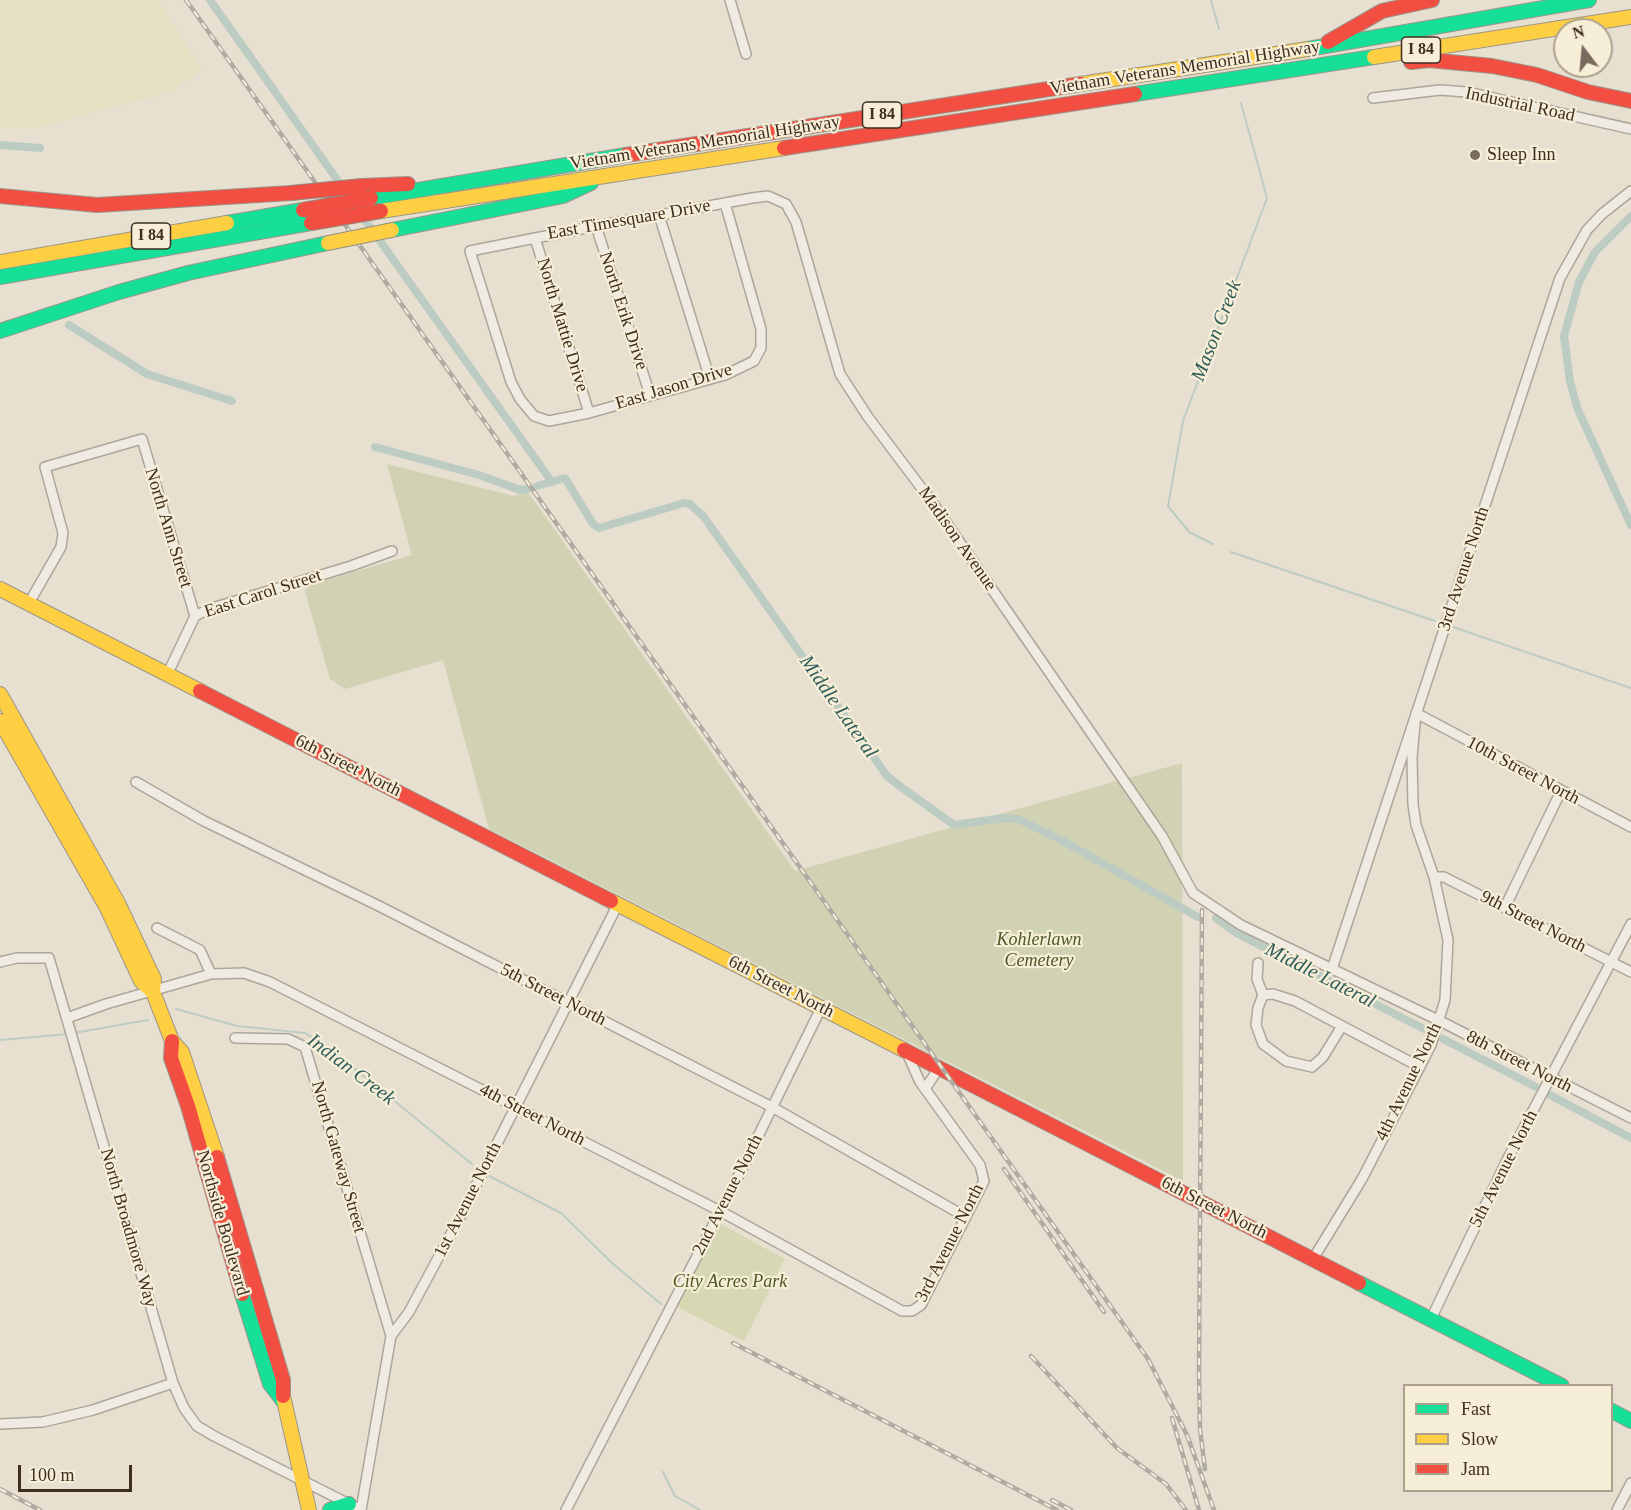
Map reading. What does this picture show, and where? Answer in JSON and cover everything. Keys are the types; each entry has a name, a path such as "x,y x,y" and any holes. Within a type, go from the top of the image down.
{"main road":[{"path":"1316,48 1382,11 1432,0"},
{"name":"Vietnam Veterans Memorial Highway","path":"0,262 448,185 1316,48 1589,0"},
{"name":"Vietnam Veterans Memorial Highway","path":"0,277 608,174 1210,83 1631,16"},
{"path":"1210,83 1429,60 1492,66 1537,75 1588,92 1631,101"},
{"path":"0,330 118,292 188,273 563,196 608,174"},
{"path":"0,196 97,205 194,201 362,186 448,185"},
{"name":"6th Street North","path":"0,589 1558,1384"},
{"name":"Northside Boulevard","path":"0,694 118,903 154,979 153,993"},
{"name":"Northside Boulevard","path":"0,721 107,908 141,981 153,993 172,1041 182,1052 200,1101 283,1380 283,1401 309,1510"},
{"path":"1613,1412 1631,1421"},
{"path":"330,1510 357,1508"}],"street":[{"path":"730,0 746,54"},
{"name":"Industrial Road","path":"1373,98 1440,90 1467,92 1631,129"},
{"name":"3rd Avenue North","path":"1332,969 1560,278 1587,230 1602,214 1631,191"},
{"name":"East Timesquare Drive","path":"526,406 511,382 471,251 596,226 768,196 786,204"},
{"name":"East Jason Drive","path":"526,406 534,416 549,422 710,379 754,362 761,348 761,329 725,203"},
{"name":"Madison Avenue","path":"786,204 796,222 840,374 868,417 939,512 1172,853"},
{"path":"659,215 710,379"},
{"name":"North Erik Drive","path":"596,226 650,396"},
{"name":"North Mattie Drive","path":"535,238 589,413"},
{"name":"North Ann Street","path":"29,603 61,547 63,532 45,467 142,439 195,616"},
{"name":"East Carol Street","path":"167,675 195,616 208,609 351,566 392,550"},
{"name":"10th Street North","path":"1416,713 1631,827"},
{"name":"4th Avenue North","path":"1313,1259 1362,1179 1420,1066 1440,1021 1445,1000 1449,952 1434,878 1416,825 1413,804 1412,757 1416,713"},
{"name":"5th Street North","path":"136,782 204,821 772,1107 966,1217"},
{"path":"1505,907 1561,791"},
{"name":"8th Street North","path":"1172,853 1187,882 1202,900 1241,925 1440,1021 1631,1118"},
{"name":"9th Street North","path":"1434,878 1444,877 1631,972"},
{"name":"1st Avenue North","path":"357,1508 387,1372 391,1336 414,1302 516,1107 618,904"},
{"name":"5th Avenue North","path":"1431,1318 1507,1160 1631,924"},
{"path":"157,928 200,950 211,974"},
{"name":"North Broadmore Way","path":"0,963 16,958 49,958 173,1383 197,1426 357,1508"},
{"path":"1258,963 1257,979 1263,995 1256,1025 1263,1044 1286,1061 1312,1067 1323,1057 1342,1026"},
{"name":"4th Street North","path":"69,1027 106,1004 153,993 211,974 244,972 270,982 720,1211 902,1311 912,1311"},
{"path":"1263,995 1273,994 1295,1001 1420,1066"},
{"name":"2nd Avenue North","path":"566,1510 720,1211 821,1008"},
{"name":"North Gateway Street","path":"235,1038 288,1039 305,1047 391,1336"},
{"name":"3rd Avenue North","path":"906,1051 925,1089 984,1173 984,1181 921,1305 912,1311"},
{"path":"925,1089 939,1068"},
{"path":"0,1424 43,1422 62,1418 173,1383"},
{"path":"1617,1510 1631,1483"}],"shaded area":[{"path":"0,0 158,0 202,70 172,91 35,128 0,127"}],"green space":[{"name":"Kohlerlawn Cemetery","path":"387,464 513,496 528,492 795,871 1182,763 1183,1181 489,829 443,660 345,689 330,679 305,592 309,585 412,555"},
{"name":"City Acres Park","path":"717,1222 785,1259 744,1341 675,1306"}],"waterway":[{"path":"210,0 343,188"},
{"name":"Mason Creek","path":"1211,0 1219,29"},
{"name":"Mason Creek","path":"1213,544 1189,532 1168,506 1183,421 1267,198 1241,103"},
{"name":"Middle Lateral","path":"0,145 40,148"},
{"path":"360,213 552,482"},
{"path":"1631,216 1595,252 1579,282 1564,336 1570,382 1578,410 1631,525"},
{"name":"Middle Lateral","path":"69,325 147,374 232,401"},
{"name":"Middle Lateral","path":"375,447 479,475 520,490 527,489"},
{"name":"Middle Lateral","path":"537,486 565,478 593,524 599,528 684,503 690,504 704,517 887,776 954,825 1004,818 1018,819 1063,841 1198,917"},
{"name":"Mason Creek","path":"1231,552 1435,621"},
{"name":"Mason Creek","path":"1453,627 1631,688"},
{"name":"Middle Lateral","path":"1216,918 1238,934 1426,1030"},
{"name":"Indian Creek","path":"176,1009 237,1026 305,1033 339,1056 472,1164"},
{"name":"Indian Creek","path":"74,1033 148,1020"},
{"name":"Indian Creek","path":"0,1040 68,1034"},
{"name":"Middle Lateral","path":"1443,1039 1536,1087"},
{"name":"Middle Lateral","path":"1548,1094 1631,1138"},
{"name":"Indian Creek","path":"487,1175 561,1213 612,1263 661,1304"},
{"name":"Indian Creek","path":"663,1472 675,1496 700,1510"}],"railway":[{"path":"186,0 1148,1359 1187,1435 1214,1510"},
{"path":"1202,910 1199,1373 1200,1429 1205,1469"},
{"path":"1004,1169 1104,1312"},
{"path":"733,1343 1057,1510"},
{"path":"1031,1356 1117,1448 1166,1484 1186,1510"},
{"path":"1172,1418 1199,1510"},
{"path":"0,1489 40,1510"},
{"path":"1052,1500 1071,1510"}],"traffic: fast":[{"path":"1308,49 1589,0"},
{"path":"1135,94 1374,57"},
{"path":"371,198 626,155"},
{"path":"392,230 563,196 591,183"},
{"path":"227,223 303,210"},
{"path":"0,277 311,223"},
{"path":"0,331 119,292 188,273 328,243"},
{"path":"1359,1283 1558,1384"},
{"path":"242,1294 270,1384 283,1401"},
{"path":"1613,1412 1631,1421"},
{"path":"330,1510 349,1504"}],"traffic: slow":[{"path":"1374,57 1631,17"},
{"path":"1081,84 1308,49"},
{"path":"381,211 784,148"},
{"path":"0,262 227,223"},
{"path":"328,243 392,230"},
{"path":"0,589 200,691"},
{"path":"0,694 118,903 154,979 153,992"},
{"path":"0,721 107,908 141,981 153,992 172,1041 182,1052 217,1157"},
{"path":"611,901 904,1050"},
{"path":"283,1396 309,1510"}],"traffic: jam":[{"path":"1328,42 1382,11 1432,0"},
{"path":"1411,62 1429,60 1492,66 1537,75 1588,92 1631,101"},
{"path":"626,155 1081,84"},
{"path":"784,148 1135,94"},
{"path":"362,186 408,184"},
{"path":"291,193 362,186"},
{"path":"0,196 97,205 291,193"},
{"path":"303,210 371,198"},
{"path":"311,223 381,211"},
{"path":"200,691 611,901"},
{"path":"172,1041 171,1058 188,1106 242,1294"},
{"path":"904,1050 1359,1283"},
{"path":"217,1157 283,1380 283,1396"}],"place":[{"name":"Sleep Inn","path":"1475,155"}]}
